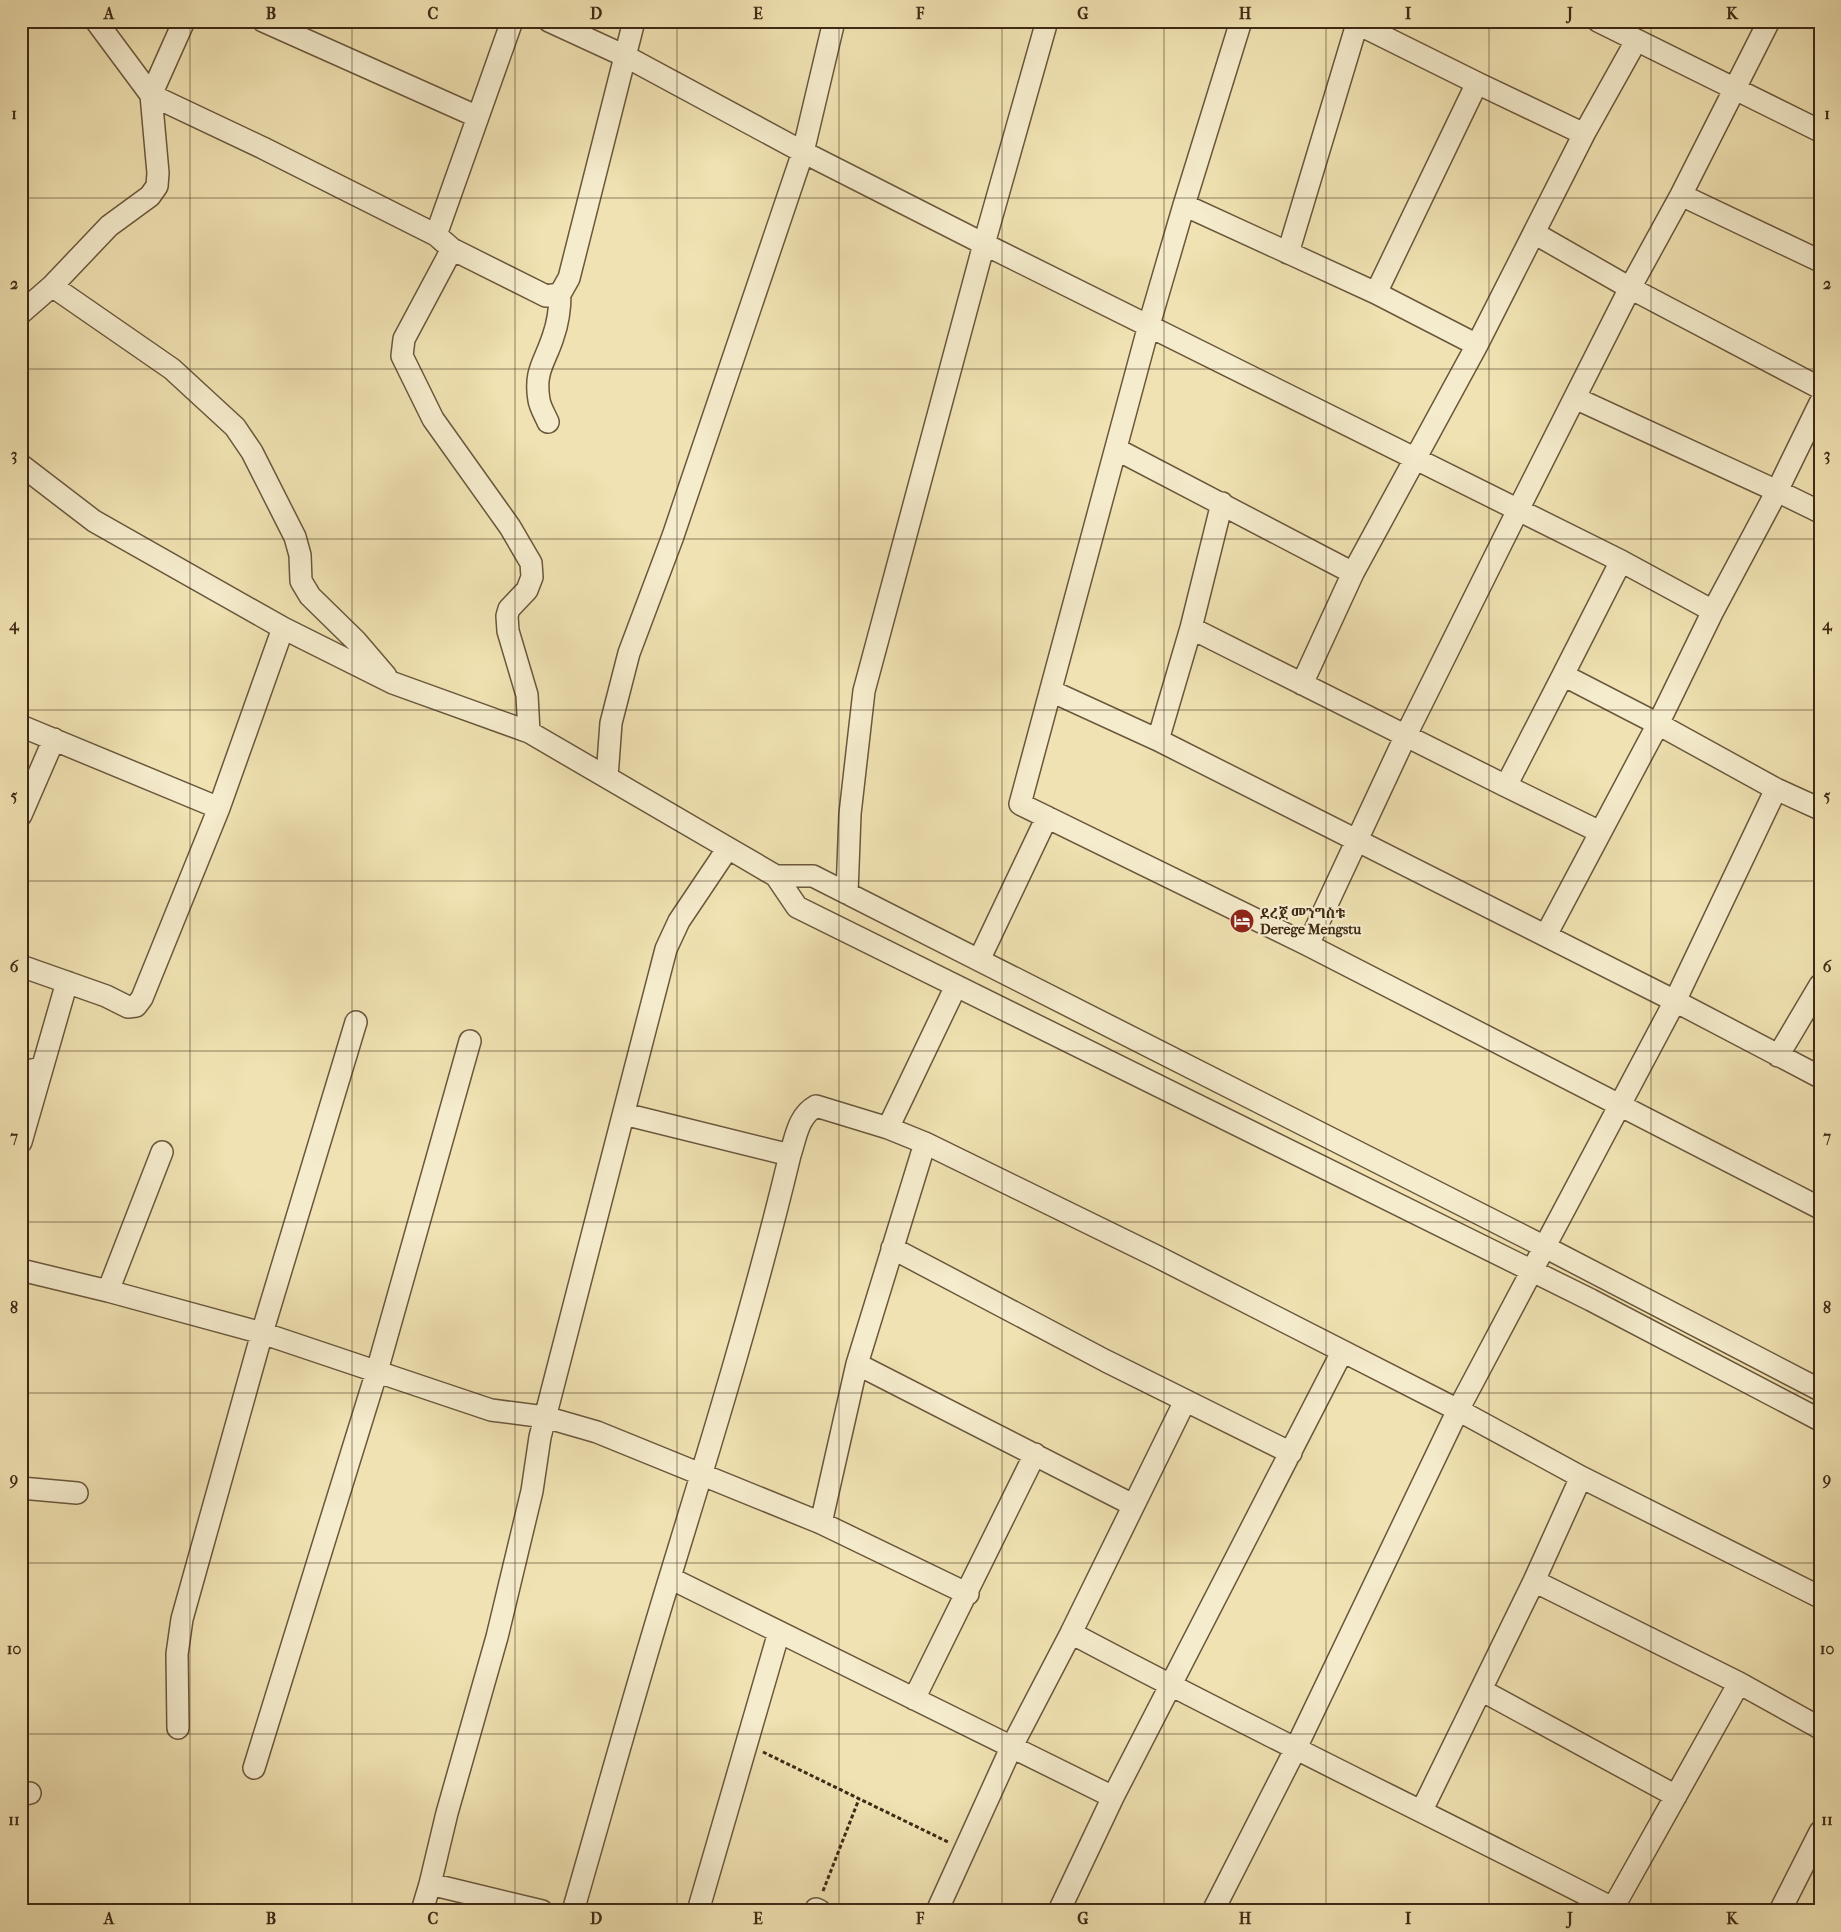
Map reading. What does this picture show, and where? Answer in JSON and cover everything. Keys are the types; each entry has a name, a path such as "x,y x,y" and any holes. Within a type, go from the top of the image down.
{"street":[{"path":"96,21 151,95 263,148 436,235 452,249 546,296 560,294"},
{"path":"21,313 52,286 109,226 150,196 157,186 158,172 151,95 184,21"},
{"path":"263,21 478,118"},
{"path":"436,235 512,21"},
{"path":"549,21 625,56 803,152 1621,561 1713,611"},
{"path":"548,422 539,402 539,366 555,329 560,311 560,294 569,278 634,21"},
{"path":"607,777 611,723 629,653 672,536 803,152 834,21"},
{"path":"847,893 850,814 864,691 984,244 1047,21"},
{"path":"1241,21 1149,325 1020,804 1308,945 1620,1107 1820,1208"},
{"path":"1598,21 1820,131"},
{"path":"1308,945 1406,735 1518,510 1630,288 1681,195 1768,21"},
{"path":"1288,253 1354,22 1584,134"},
{"path":"1302,684 1353,573 1414,458 1477,346 1584,134 1636,41"},
{"path":"1376,294 1477,83"},
{"path":"1681,195 1820,261"},
{"path":"1184,205 1376,294 1477,346"},
{"path":"1534,233 1630,288 1820,388"},
{"path":"452,249 404,340 402,356 433,419 510,527 531,563 532,577 527,590 509,609 507,616 508,630 527,695 529,732"},
{"path":"52,286 172,369 235,427 252,452 295,536 300,555 301,581 310,596 356,641 393,683"},
{"path":"1574,398 1820,512"},
{"path":"1546,935 1658,724 1713,611 1777,491 1820,403"},
{"path":"1116,448 1353,573"},
{"path":"21,465 94,521 283,628 393,683 529,732 776,876 796,907 1533,1272 1820,1420"},
{"path":"1158,740 1190,628 1222,503"},
{"path":"1506,786 1621,561"},
{"path":"21,966 106,996 128,1007 136,1006 142,998 219,808 283,628"},
{"path":"1190,628 1600,832"},
{"path":"1563,675 1658,724 1776,789 1820,809"},
{"path":"1051,691 1158,740 1358,840 1675,1000 1820,1077"},
{"path":"21,726 219,808"},
{"path":"21,815 54,739"},
{"path":"1213,1911 1295,1750 1458,1410 1533,1272 1675,1000 1776,789"},
{"path":"979,960 1047,817"},
{"path":"422,1911 447,1813 497,1637 532,1491 540,1437 666,949 679,921 728,848"},
{"path":"776,876 813,876 1545,1247 1820,1390"},
{"path":"21,1142 67,982"},
{"path":"1778,1056 1820,985"},
{"path":"888,1128 956,986"},
{"path":"178,1728 177,1654 182,1619 262,1333 356,1022"},
{"path":"254,1768 377,1371 470,1042"},
{"path":"21,1072 42,1068"},
{"path":"573,1911 670,1578 703,1474 775,1217 790,1155 800,1122 807,1111 816,1106 888,1128 925,1143 1148,1251 1458,1410 1581,1478 1820,1597"},
{"path":"624,1114 790,1155"},
{"path":"821,1523 857,1364 925,1143"},
{"path":"108,1291 162,1152"},
{"path":"892,1248 1106,1361 1291,1453"},
{"path":"21,1270 108,1291 262,1333 491,1410 546,1417 597,1432 821,1523 968,1594"},
{"path":"1059,1911 1113,1797 1342,1352"},
{"path":"857,1364 1133,1505"},
{"path":"937,1911 1011,1748 1071,1632 1185,1400"},
{"path":"914,1699 968,1594 1035,1454"},
{"path":"1422,1810 1534,1581 1581,1478"},
{"path":"21,1488 77,1493"},
{"path":"670,1578 1113,1797"},
{"path":"1534,1581 1739,1683 1820,1728"},
{"path":"698,1911 779,1632"},
{"path":"1071,1632 1170,1686 1295,1750 1422,1810 1616,1910 1676,1796 1739,1683"},
{"path":"1481,1690 1676,1796"},
{"path":"1780,1911 1820,1832"},
{"path":"430,1884 542,1911"}],"path":[{"path":"747,1744 965,1850"},
{"path":"817,1910 859,1799"}],"place":[{"name":"ደረጀ መንግስቱ Derege Mengstu","path":"1242,921"}]}
